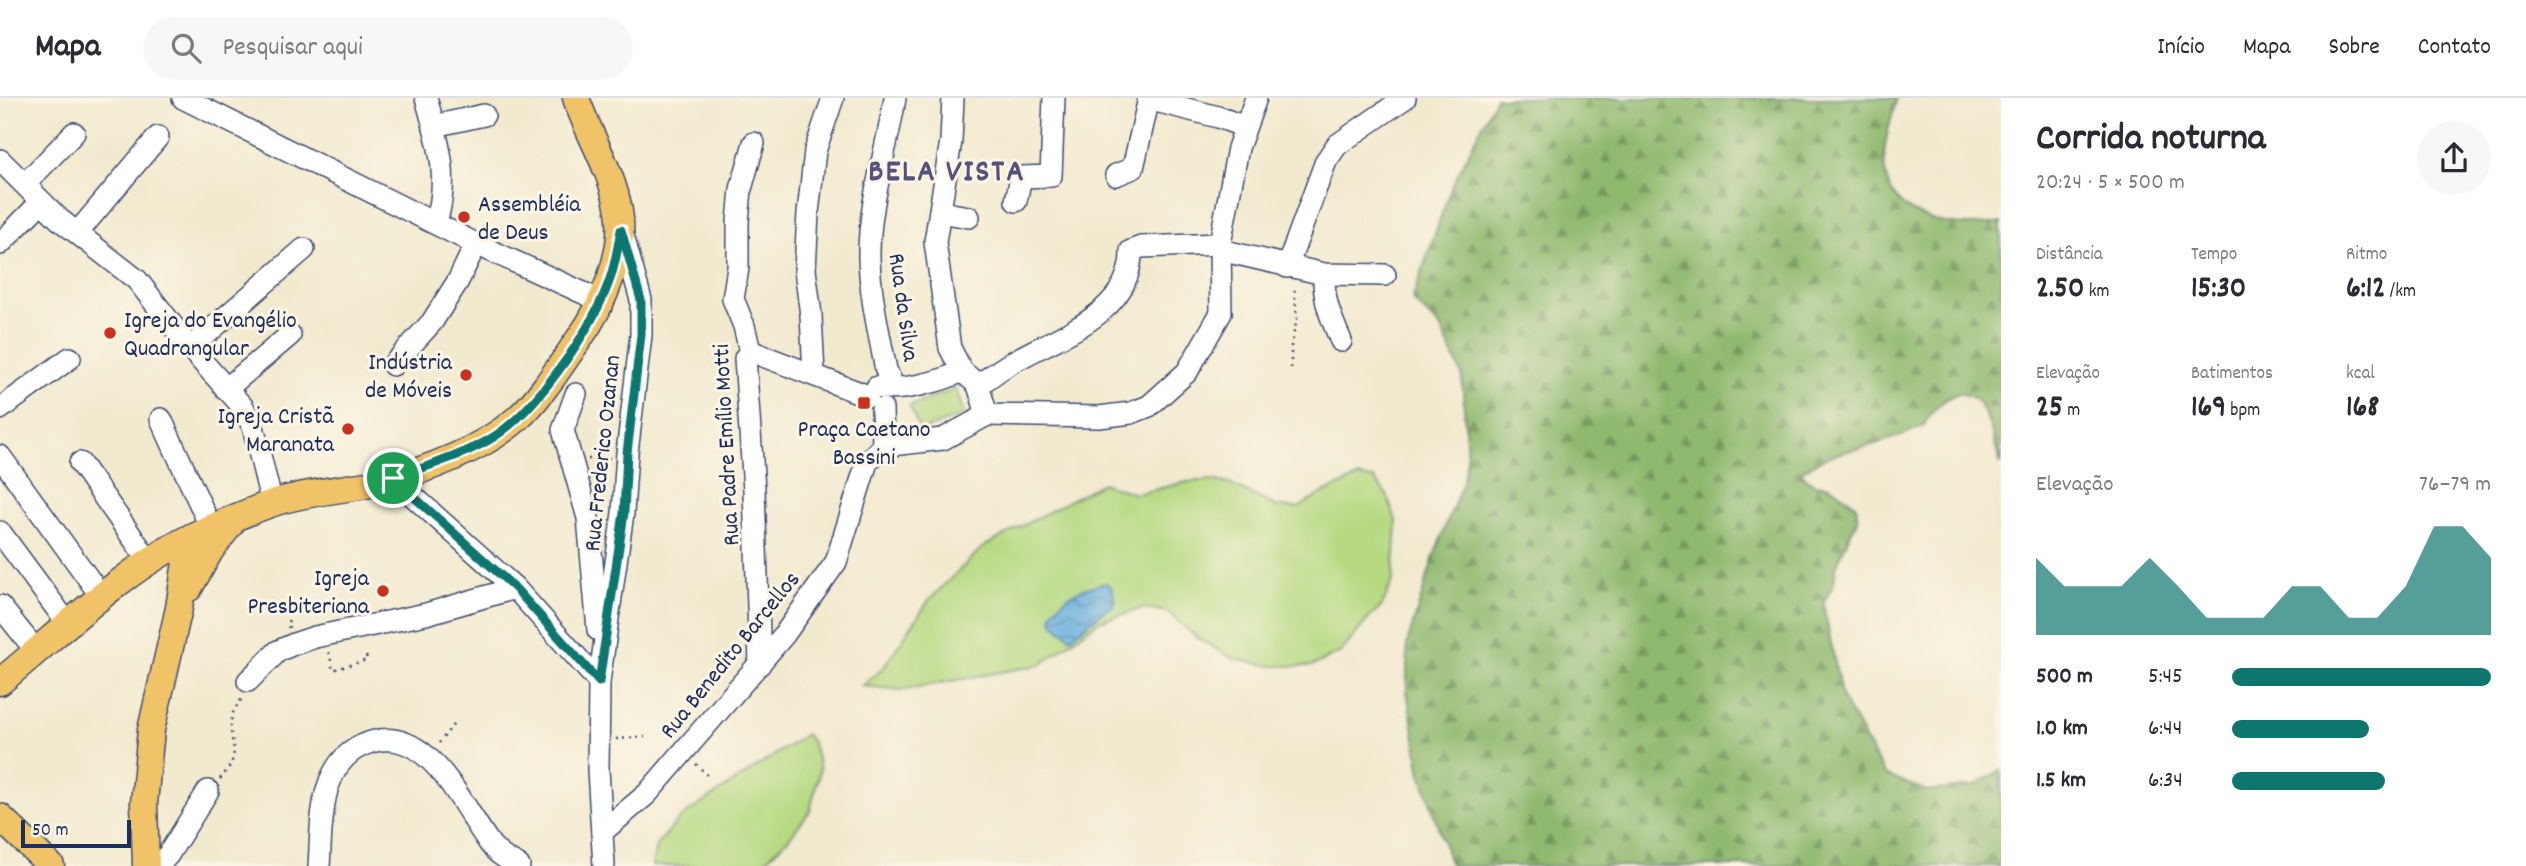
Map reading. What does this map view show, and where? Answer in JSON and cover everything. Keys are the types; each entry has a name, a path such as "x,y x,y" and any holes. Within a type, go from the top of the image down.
{"main road":[{"path":"0,682 101,596 149,561 184,542 272,504 393,478 440,462 489,440 520,417 586,330 610,279 621,230 615,192 583,121 576,98"},
{"path":"178,608 223,524"},
{"path":"146,866 144,803 152,730 178,608 187,555 184,542"},
{"path":"0,817 51,866"}],"street":[{"path":"183,98 317,167 601,301"},
{"path":"426,98 444,175 443,200 436,223"},
{"path":"814,374 805,270 808,214 815,151 833,98"},
{"name":"Rua da Silva","path":"882,393 886,370 872,291 869,256 876,196 895,98"},
{"path":"953,98 951,141 935,242 950,348 963,378 987,415"},
{"path":"1016,201 1021,177 1051,176 1054,98"},
{"path":"882,393 883,446 943,439 987,415 1099,417 1131,413 1149,406 1187,372 1221,313 1220,247 1238,148 1256,98"},
{"path":"1287,267 1326,161 1337,145 1405,98"},
{"path":"1116,175 1133,168 1148,99 1245,127"},
{"path":"434,126 484,115"},
{"path":"25,184 74,133"},
{"path":"78,232 158,138"},
{"name":"Rua Padre Emílio Motti","path":"754,143 741,189 733,299 750,351 745,358 754,490 760,664"},
{"path":"0,160 59,219 137,281 190,348 243,407 253,427 272,504"},
{"path":"0,244 41,202"},
{"path":"940,212 969,217"},
{"name":"Rua Frederico Ozanan","path":"604,866 598,770 599,682 624,513 627,453 641,335 641,300 621,230"},
{"path":"393,365 432,323 458,281 476,244"},
{"path":"750,351 783,365 882,393 963,378 1017,359 1059,340 1106,307 1119,292 1131,263 1130,251 1141,247 1220,247 1287,267 1324,274 1385,275"},
{"path":"190,348 304,249"},
{"path":"1324,274 1324,296 1328,312 1341,341"},
{"path":"226,389 290,335"},
{"path":"0,410 70,358"},
{"path":"576,394 563,430 588,518 601,657"},
{"path":"161,419 223,524"},
{"name":"Rua Benedito Barcellos","path":"602,832 647,794 785,635 836,562 867,462 883,446"},
{"path":"0,456 101,596"},
{"path":"80,463 149,561"},
{"path":"393,478 515,588 599,682"},
{"path":"0,532 68,624"},
{"path":"248,681 278,651 325,635 426,614 515,588"},
{"path":"0,606 37,652"},
{"path":"319,866 326,792 335,768 350,751 384,740 398,741 428,757 461,797 491,845 504,858 519,866"},
{"path":"158,866 168,855 208,791"}],"path":[{"path":"1287,267 1294,281 1297,319 1291,345 1291,368"},
{"path":"571,457 615,458 627,453"},
{"path":"325,635 333,670 367,660 366,654"},
{"path":"208,791 229,770 233,762 235,754 232,717 248,681"},
{"path":"428,757 456,721"},
{"path":"599,740 645,737"}],"green space":[{"path":"1496,98 1897,98 1884,156 1886,177 1892,193 1903,205 1933,220 1968,225 2001,222 2001,465 1984,411 1972,397 1958,393 1938,406 1924,425 1886,441 1829,456 1801,473 1813,484 1830,486 1856,505 1858,521 1849,536 1836,567 1834,583 1823,604 1842,698 1885,775 1927,791 1974,786 2001,770 2001,866 1451,866 1421,774 1407,691 1407,644 1434,556 1462,484 1467,459 1462,375 1440,327 1412,300 1451,188"},
{"path":"956,389 964,415 920,431 910,406"},
{"path":"1359,477 1374,479 1387,495 1397,524 1393,580 1382,606 1341,652 1312,666 1272,666 1232,658 1196,637 1168,612 1144,608 1099,621 1040,665 902,690 862,686 883,668 930,599 983,547 1102,483 1136,494 1187,482 1213,480 1229,484 1278,507 1298,508"},
{"path":"806,734 813,744 820,769 810,811 788,839 759,866 652,866 656,846 680,818"}],"water":[{"path":"1106,583 1114,593 1112,607 1071,638 1053,623 1052,614 1068,596"}],"place":[{"name":"Assembléia de Deus","path":"464,217"},
{"name":"Igreja do Evangélio Quadrangular","path":"110,333"},
{"name":"Indústria de Móveis","path":"466,375"},
{"name":"Praça Caetano Bassini","path":"864,403"},
{"name":"Igreja Cristã Maranata","path":"348,429"},
{"name":"Igreja Presbiteriana","path":"383,591"}],"district":[{"name":"BELA VISTA","path":"947,169"}],"route":[{"path":"621,230 641,300 641,335 627,453 624,513 599,682 515,588 393,478 440,462 489,440 520,417 586,330 610,279 621,230"}]}
